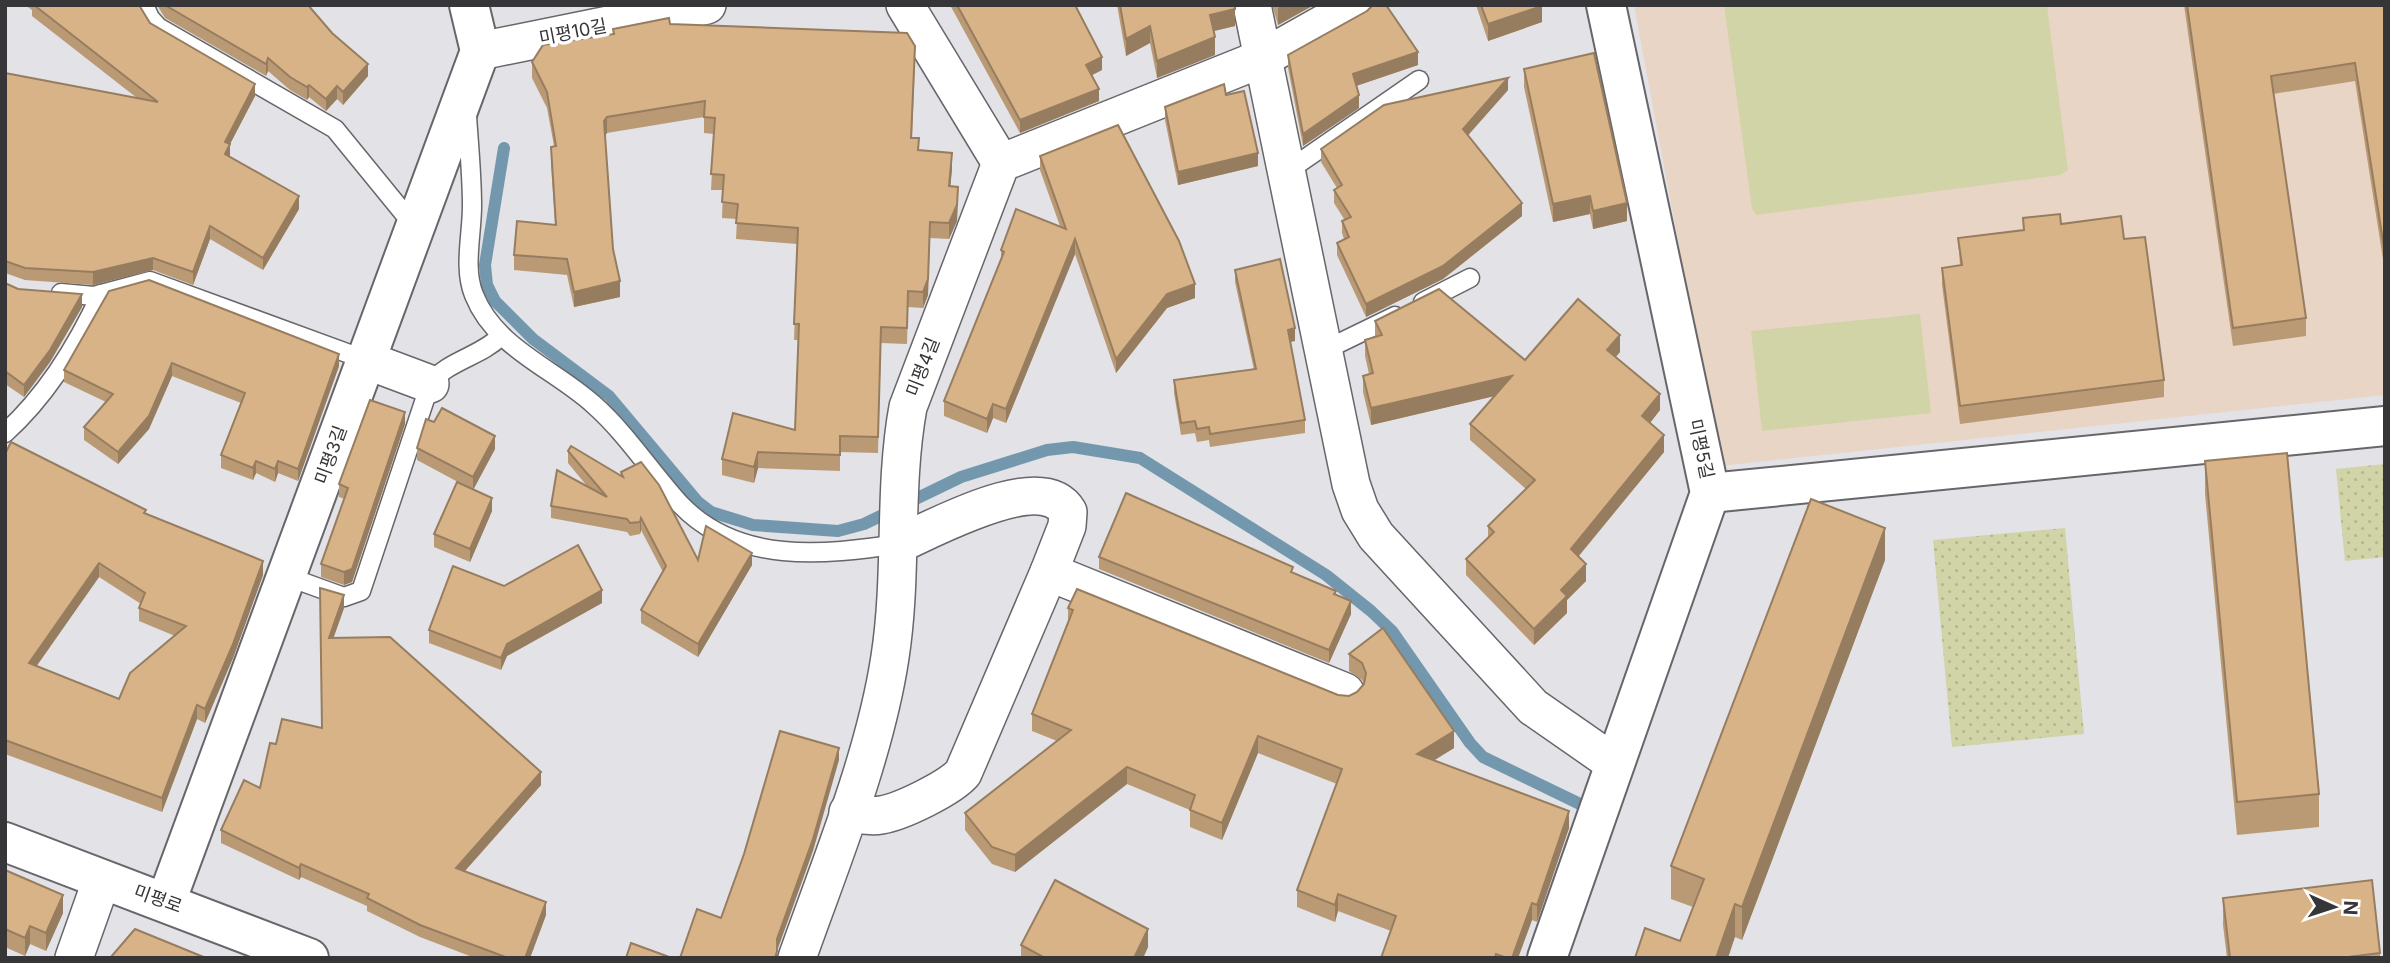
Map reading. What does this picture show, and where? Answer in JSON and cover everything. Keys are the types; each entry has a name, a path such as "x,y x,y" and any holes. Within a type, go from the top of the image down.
{"street":[{"path":"469,5 480,51"},
{"name":"미평10길","path":"480,51 707,5"},
{"path":"905,5 1000,163 1263,58 1357,5"},
{"path":"1252,5 1351,484 1367,524 1466,638 1533,707 1615,764"},
{"name":"미평5길","path":"1547,958 1710,493 1606,5"},
{"name":"미평3길","path":"166,902 480,51"},
{"name":"미평4길","path":"797,958 848,812 890,659 899,537 899,485 908,407 1000,163"},
{"path":"366,360 430,384"},
{"path":"1710,493 2385,426"},
{"path":"848,812 874,816 888,813 948,786 961,775 1049,572 1068,516 1063,505 1043,496 999,502 899,537"},
{"path":"1049,572 1345,692"},
{"name":"미평로","path":"5,842 309,958"},
{"path":"74,958 102,879"}],"lane":[{"path":"145,5 150,18 159,27 339,133 415,227"},
{"path":"1286,172 1419,80"},
{"path":"465,92 471,190 469,282 484,317 501,336 593,403 680,503 718,533 755,547 801,553 850,551 899,537"},
{"path":"1324,351 1470,278"},
{"path":"42,292 102,294 136,282 164,284 366,360"},
{"path":"5,433 24,414 83,333 102,294"},
{"path":"286,576 344,597 355,596 364,587 430,384 442,369 480,353 501,336"}],"shaded area":[{"path":"1634,5 2385,5 2385,395 1720,466"}],"green space":[{"path":"1724,5 2047,5 2068,170 2060,175 1756,215 1752,208"},
{"path":"1920,314 1931,413 1762,431 1751,331"},
{"path":"2385,464 2385,557 2345,561 2336,469"},
{"path":"2065,528 2084,734 1952,747 1933,540"}],"building":[{"path":"34,5 139,5 150,23 255,84 225,142 230,144 225,154 299,196 263,258 210,226 193,272 153,258 93,272 25,268 5,261 5,73 158,102"},
{"path":"165,5 308,5 332,33 368,64 343,92 337,86 326,99 309,85 307,87 290,77 268,58 266,64"},
{"path":"957,5 1075,5 1102,57 1086,65 1099,89 1020,120"},
{"path":"1120,5 1235,5 1235,9 1210,15 1215,37 1157,61 1150,26 1126,39"},
{"path":"1373,5 1386,5 1418,52 1353,74 1359,95 1303,134 1288,55 1367,11"},
{"path":"1481,5 1542,5 1542,6 1488,24"},
{"path":"2187,5 2385,5 2385,254 2355,63 2271,76 2306,318 2233,328"},
{"path":"669,18 670,24 907,33 915,46 911,138 919,138 918,150 952,153 949,186 958,187 957,205 949,223 930,222 928,279 923,292 908,291 907,328 881,327 878,437 840,436 840,455 758,452 754,467 722,459 733,413 795,430 799,324 794,324 798,228 736,223 738,204 722,202 724,175 711,174 715,118 704,117 705,101 607,117 604,121 613,249 620,281 574,292 567,259 514,255 517,221 556,225 551,147 556,146 547,92 532,62 543,45 614,34 613,29"},
{"path":"1594,53 1627,203 1593,211 1590,196 1553,204 1524,69"},
{"path":"1508,78 1463,129 1522,203 1443,266 1366,304 1337,243 1349,237 1342,221 1351,217 1334,190 1342,185 1321,149 1384,105"},
{"path":"1224,84 1226,95 1244,91 1258,153 1178,172 1165,107"},
{"path":"1118,125 1179,241 1195,284 1167,294 1116,359 1075,239 1006,409 993,404 987,419 944,401 1004,252 1001,250 1016,209 1066,229 1040,156"},
{"path":"2060,214 2061,224 2121,216 2124,239 2145,237 2164,380 1960,406 1942,268 1962,265 1958,238 2024,230 2023,218"},
{"path":"1280,259 1295,328 1288,330 1305,420 1210,434 1209,427 1197,429 1195,421 1181,423 1174,380 1256,369 1235,270"},
{"path":"149,280 339,354 298,469 278,461 275,469 256,461 253,468 221,455 245,393 172,363 149,416 118,452 84,427 113,394 64,370 109,291"},
{"path":"5,283 18,289 82,294 50,350 24,385 5,371"},
{"path":"1439,289 1525,360 1578,299 1620,335 1607,350 1660,394 1642,416 1664,435 1571,549 1586,564 1561,590 1567,596 1534,629 1466,559 1494,532 1488,526 1535,480 1470,424 1512,376 1371,408 1363,376 1373,373 1365,340 1382,335 1375,321"},
{"path":"370,400 405,412 352,569 344,572 321,564 348,488 339,484"},
{"path":"442,408 495,436 473,477 417,448 426,419 434,422"},
{"path":"11,442 146,510 144,513 263,561 233,644 205,709 197,705 162,798 5,740 5,454","holes":["99,563 145,593 139,608 186,626 130,673 119,699 29,663"]},
{"path":"571,446 623,477 621,472 641,462 659,485 698,560 706,526 752,553 698,644 641,610 666,566 641,518 640,522 630,523 627,519 551,506 557,470 607,497 568,451"},
{"path":"2287,453 2319,794 2237,802 2205,461"},
{"path":"457,482 492,498 470,549 434,534"},
{"path":"1126,493 1293,567 1291,572 1336,591 1334,594 1351,601 1329,650 1099,557"},
{"path":"1811,499 1885,528 1742,907 1735,904 1716,958 1635,958 1645,928 1680,941 1704,879 1671,866"},
{"path":"578,545 602,590 507,644 501,658 429,630 453,566 504,586"},
{"path":"320,588 344,595 329,638 390,637 541,772 456,868 546,902 525,958 508,958 420,925 367,898 369,894 301,864 299,868 221,830 244,780 260,788 270,743 276,744 282,719 322,728"},
{"path":"1077,589 1338,695 1349,696 1364,684 1366,673 1362,663 1349,654 1383,628 1454,731 1417,754 1569,811 1537,905 1532,903 1512,958 1496,954 1495,958 1381,958 1396,916 1338,894 1335,905 1297,890 1342,769 1258,736 1222,823 1190,810 1195,795 1127,767 1015,855 992,847 965,813 1071,730 1032,714 1073,610 1068,608"},
{"path":"780,731 839,748 813,839 777,939 775,958 680,958 697,909 721,918 744,854"},
{"path":"5,870 63,895 46,933 30,926 25,938 5,929"},
{"path":"1055,880 1148,929 1134,958 1045,958 1021,945"},
{"path":"2372,880 2380,953 2340,958 2230,958 2223,898"},
{"path":"135,929 206,958 110,958"},
{"path":"631,943 672,958 626,958"}],"waterway":[{"path":"504,148 485,265 487,285 495,301 533,339 609,396 698,502 711,512 753,525 838,531 864,524 961,477 1047,450 1073,447 1140,458 1326,575 1371,611 1392,631 1470,743 1483,757 1580,804"}]}
